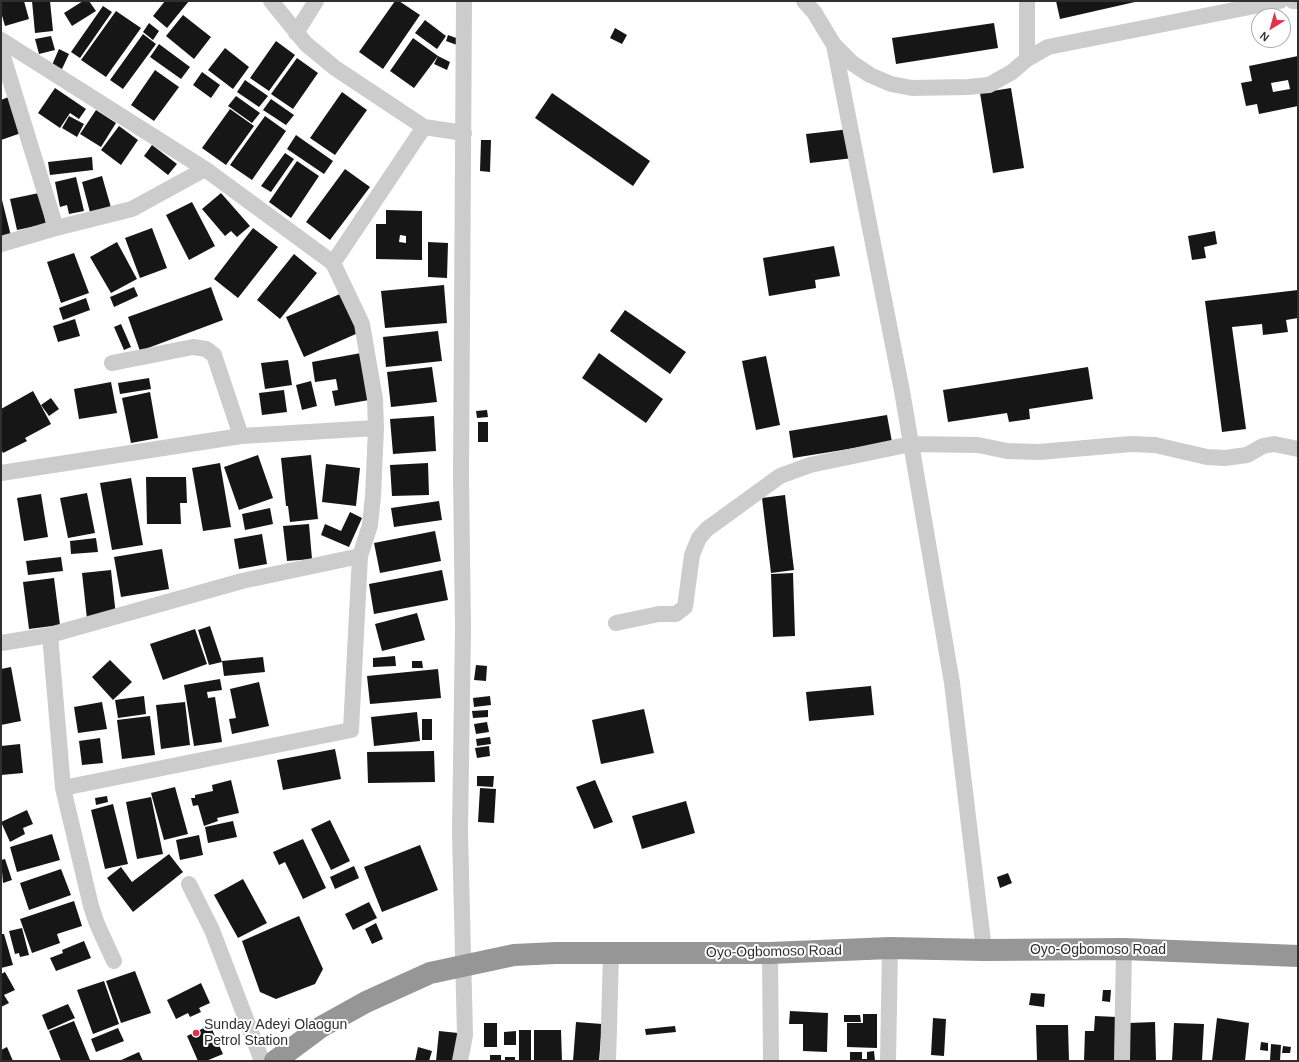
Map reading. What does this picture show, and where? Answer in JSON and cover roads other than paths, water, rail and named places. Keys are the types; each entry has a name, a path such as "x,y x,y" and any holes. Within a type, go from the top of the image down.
{"highway":[{"name":"Oyo-Ogbomoso Road","path":"275,1061 321,1027 366,1002 430,973 514,955 556,953 770,953 890,948 984,950 1124,949 1298,956"}],"street":[{"path":"271,1 296,33 335,68 424,127 464,133"},
{"path":"296,33 316,1"},
{"path":"460,1061 465,1035 462,966 460,833 463,628 461,469 464,1"},
{"path":"804,1 814,12 834,45 852,63 870,75 891,84 912,88 989,85 1012,72 1027,59 1048,47 1280,1"},
{"path":"1026,1 1027,59"},
{"path":"1293,1 1298,1"},
{"path":"1,40 204,169 333,263 362,324 375,399 376,428 373,496 370,525 360,556 351,730 63,788"},
{"path":"834,45 911,444 952,684 984,950"},
{"path":"1,50 56,228"},
{"path":"333,263 424,127"},
{"path":"1,244 56,228 132,209 204,169"},
{"path":"112,363 193,347 206,349 214,355 241,436"},
{"path":"1,473 241,436 376,428"},
{"path":"616,623 659,614 676,614 685,607 692,555 699,538 707,529 780,476 810,464 911,444 978,445 1007,451 1039,452 1131,444 1155,445 1207,457 1225,458 1246,455 1263,446 1274,444 1298,448"},
{"path":"1,643 50,635 242,581 360,556"},
{"path":"50,635 63,788 91,906 97,924 114,961"},
{"path":"189,884 212,930 262,1061"},
{"path":"888,1061 890,948"},
{"path":"1122,1061 1124,949"},
{"path":"770,953 771,1061"},
{"path":"608,1061 611,954"}],"place":[{"name":"Sunday Adeyi Olaogun Petrol Station","path":"196,1033"}]}
